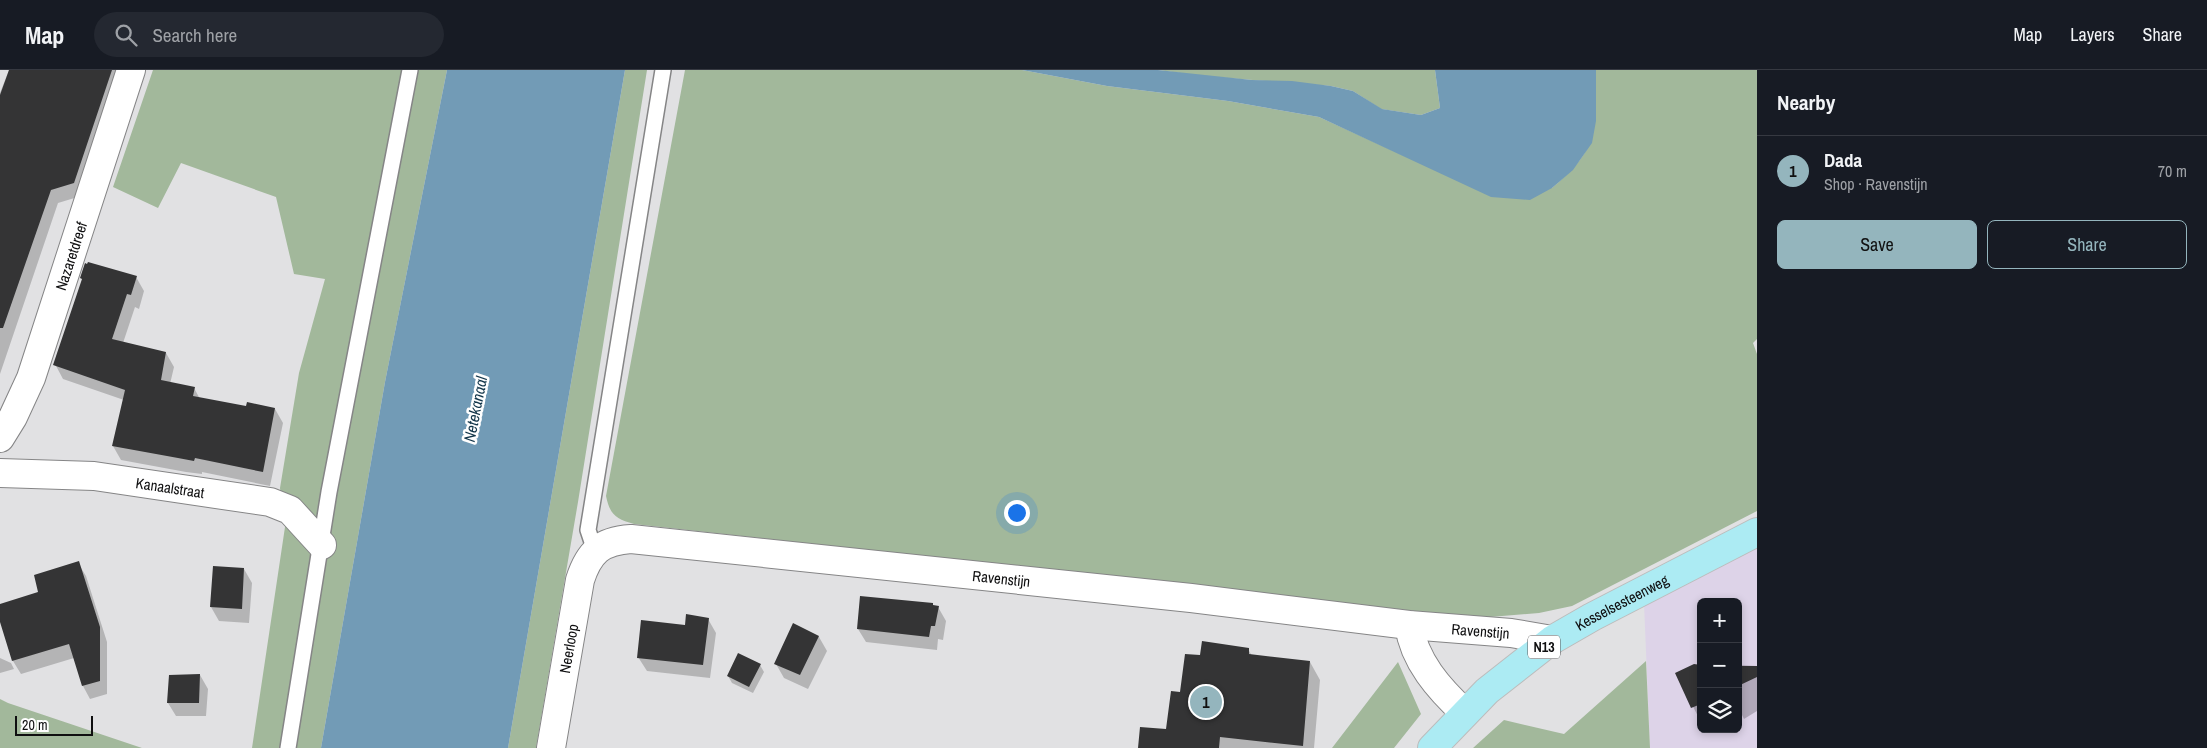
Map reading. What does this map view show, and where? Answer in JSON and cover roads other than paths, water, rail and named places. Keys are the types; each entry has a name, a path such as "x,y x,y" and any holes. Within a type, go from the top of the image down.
{"main road":[{"name":"Kesselsesteenweg","path":"1432,748 1487,691 1552,640 1600,612 1757,532"}],"street":[{"name":"Nazaretdreef","path":"0,438 31,378 131,70"},
{"name":"Kanaalstraat","path":"0,473 94,476 270,502 290,510 322,545"},
{"name":"Ravenstijn","path":"595,551 618,540 631,539 1172,596 1409,625 1511,633 1552,640"},
{"name":"Neerloop","path":"551,748 580,580 584,566 595,551"},
{"path":"1409,625 1411,638 1420,658 1441,691 1465,713"}],"lane":[{"path":"288,748 329,492 410,70"},
{"path":"595,551 588,530 590,514 663,70"}],"water":[{"name":"Netekanaal","path":"447,70 625,70 508,748 321,748 385,382"},
{"path":"1022,70 1158,70 1252,80 1292,81 1353,91 1382,109 1421,115 1440,108 1435,70 1596,70 1596,121 1592,143 1573,170 1552,188 1530,200 1491,197 1319,117 1228,101 1107,86"}],"place":[{"name":"Dada","path":"1206,702"}]}
